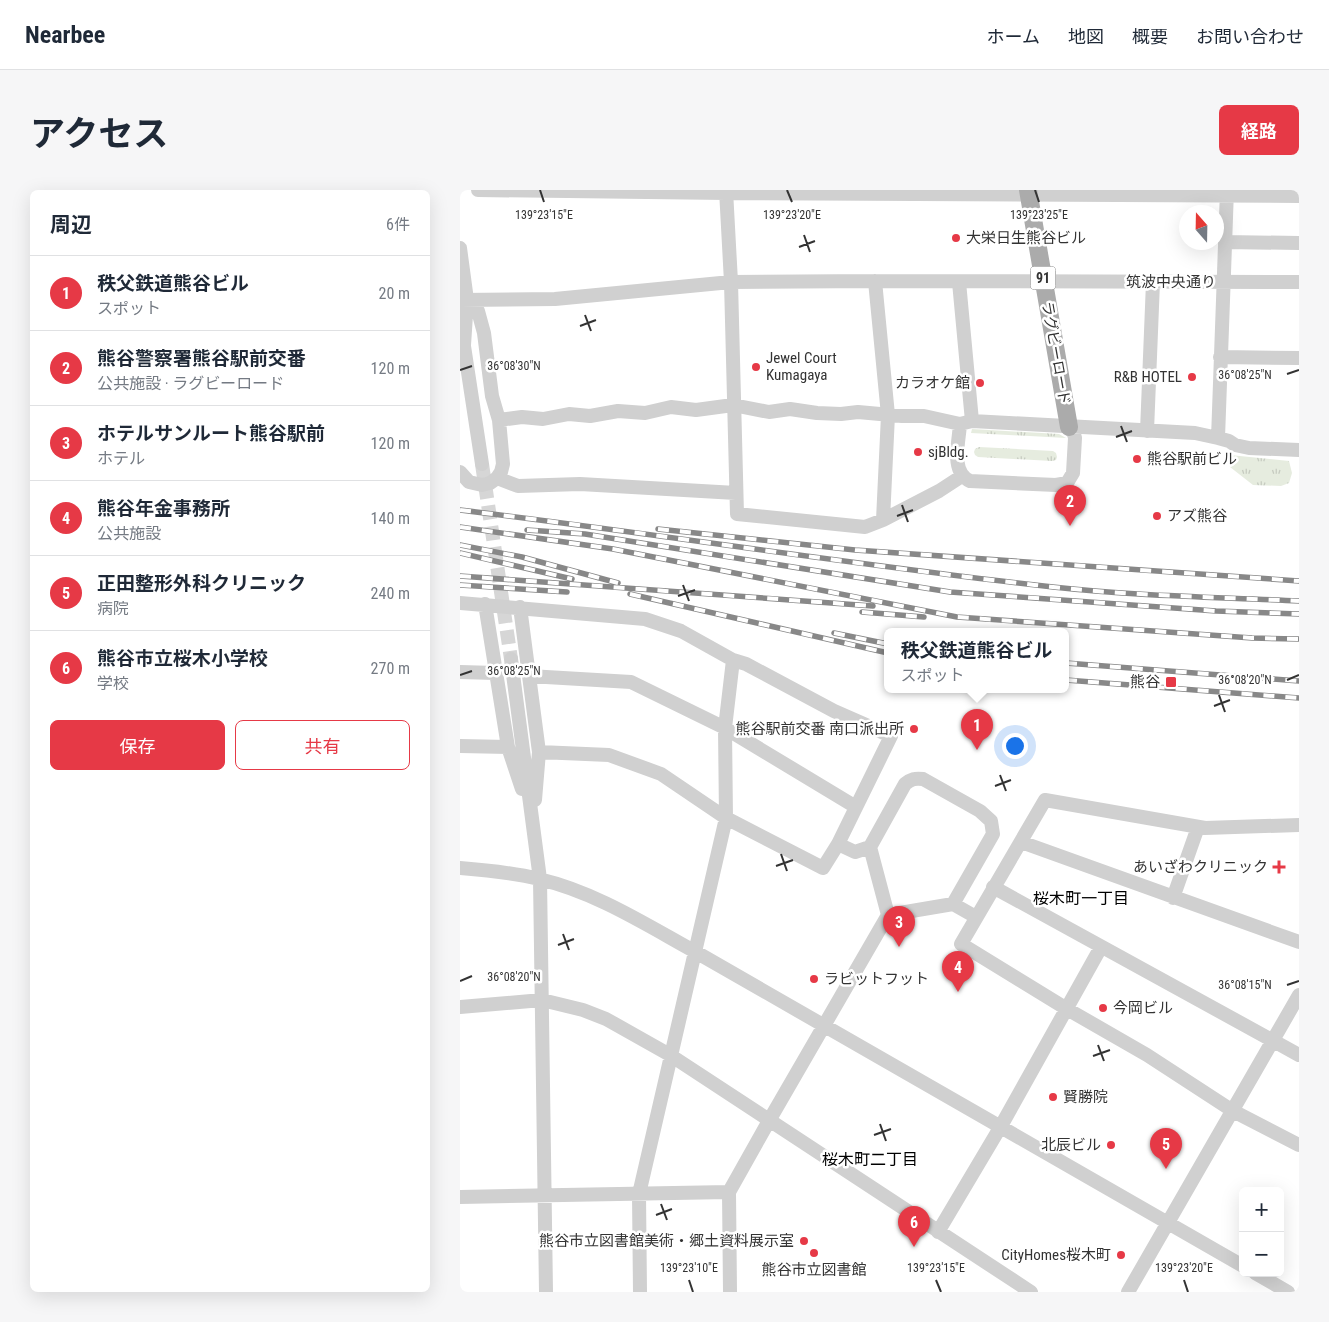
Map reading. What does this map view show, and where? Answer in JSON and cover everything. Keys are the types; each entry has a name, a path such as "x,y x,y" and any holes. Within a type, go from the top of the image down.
{"main road":[{"name":"ラグビーロード","path":"1028,192 1069,427"}],"street":[{"path":"478,190 1227,193 1299,196"},
{"path":"726,192 731,282 737,514 865,527 883,520 939,491 962,476"},
{"path":"1218,438 1227,193"},
{"path":"1225,242 1299,243"},
{"path":"460,248 463,300 462,341 482,464"},
{"path":"875,281 888,415 883,520"},
{"name":"筑波中央通り","path":"463,300 555,299 731,282 1299,282"},
{"path":"960,282 966,423 957,463 962,476 970,481 1062,485 1070,480 1073,473 1075,438 1069,427"},
{"path":"1148,430 1153,282"},
{"path":"460,472 469,482 475,484 490,483 501,472 503,464 499,420 492,396 484,333 478,312 463,300"},
{"path":"1220,357 1299,358"},
{"path":"499,420 522,417 543,419 569,414 590,416 618,411 645,413 671,407 696,410 733,405 769,412 790,409 817,413 841,414 858,412 924,416 966,423 1195,433 1249,448 1299,450"},
{"path":"496,478 518,486 580,484 736,494"},
{"path":"460,603 645,619 681,631 733,660 746,664 834,711 891,736 838,844 823,868 726,818 661,774 609,755 540,752"},
{"path":"485,604 508,748 533,823"},
{"path":"520,607 540,752 533,823"},
{"path":"511,659 540,879 546,1292"},
{"path":"640,1292 639,1194 726,818 725,728 733,660"},
{"path":"460,672 495,673"},
{"path":"529,676 631,682 725,728 856,807"},
{"path":"460,746 508,748"},
{"path":"838,844 855,852 870,847 905,784 910,780 923,779 987,816 993,827 993,834 953,904"},
{"path":"1299,825 1206,828 1045,800 961,944 1147,1055 1233,1111 1299,1145"},
{"path":"1173,898 1198,826"},
{"path":"1021,842 1299,942"},
{"path":"730,1292 729,1192 888,915 870,847"},
{"path":"460,868 540,879 611,905 1001,1126 1239,1264"},
{"path":"993,887 1299,1055"},
{"path":"888,915 953,904 976,917"},
{"path":"938,1232 1001,1126 1101,947"},
{"path":"1128,1292 1299,995"},
{"path":"460,1007 542,1000 583,1010 606,1019 670,1055 770,1119 1031,1292"},
{"path":"460,1197 729,1192"},
{"path":"1262,1277 1288,1292"}],"green space":[{"path":"972,429 1059,434 1066,438 971,433"},
{"path":"979,447 1053,451 1057,457 1056,460 1052,461 978,457 974,452"},
{"path":"1230,455 1289,461 1292,473 1289,483 1281,486 1253,485 1230,467 1228,462"}],"tunnel":[{"path":"482,464 511,659"}],"railway":[{"path":"460,510 1053,587 1145,594 1299,601"},
{"path":"460,527 613,549 957,617 1252,638 1299,639"},
{"path":"658,529 855,550 1299,581"},
{"path":"527,530 585,534 950,592 1216,611 1299,614"},
{"path":"460,545 522,557 618,583"},
{"path":"460,553 572,579"},
{"path":"460,576 873,606"},
{"path":"460,585 567,592"},
{"path":"630,594 884,652"},
{"path":"862,612 924,617"},
{"path":"834,633 884,643"},
{"path":"1069,663 1299,681"},
{"path":"1069,680 1299,698"}],"place":[{"name":"大栄日生熊谷ビル","path":"956,238"},
{"name":"Jewel Court Kumagaya","path":"756,367"},
{"name":"R&B HOTEL","path":"1192,377"},
{"name":"カラオケ館","path":"980,383"},
{"name":"sjBldg.","path":"918,452"},
{"name":"熊谷駅前ビル","path":"1137,459"},
{"name":"アズ熊谷","path":"1157,516"},
{"name":"熊谷警察署熊谷駅前交番","path":"1070,526"},
{"name":"熊谷","path":"1171,682"},
{"name":"熊谷駅前交番 南口派出所","path":"914,729"},
{"name":"秩父鉄道熊谷ビル","path":"977,750"},
{"name":"あいざわクリニック","path":"1279,867"},
{"name":"ホテルサンルート熊谷駅前","path":"899,947"},
{"name":"ラビットフット","path":"814,979"},
{"name":"熊谷年金事務所","path":"958,992"},
{"name":"今岡ビル","path":"1103,1008"},
{"name":"賢勝院","path":"1053,1097"},
{"name":"北辰ビル","path":"1111,1145"},
{"name":"正田整形外科クリニック","path":"1166,1169"},
{"name":"熊谷市立図書館美術・郷土資料展示室","path":"804,1241"},
{"name":"熊谷市立桜木小学校","path":"914,1247"},
{"name":"熊谷市立図書館","path":"814,1253"},
{"name":"CityHomes桜木町","path":"1121,1255"}],"district":[{"name":"桜木町一丁目","path":"1081,898"},
{"name":"桜木町二丁目","path":"870,1159"}]}
